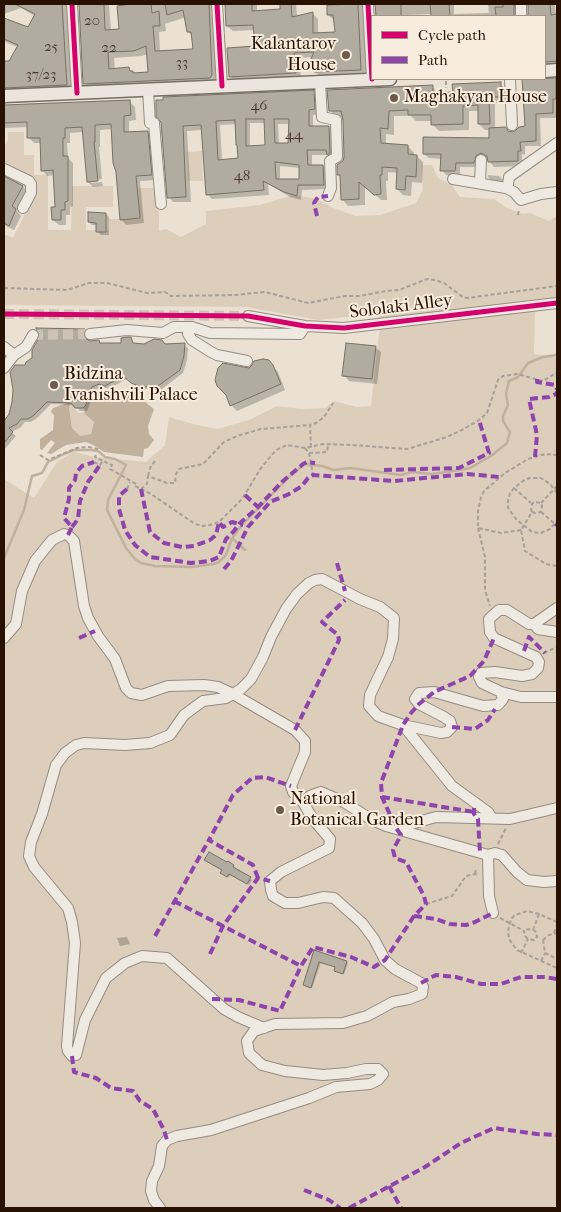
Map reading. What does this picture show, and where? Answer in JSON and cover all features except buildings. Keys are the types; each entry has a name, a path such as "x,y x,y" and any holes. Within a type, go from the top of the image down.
{"main road":[{"path":"4,96 371,79"}],"street":[{"path":"72,4 76,93"},
{"path":"217,4 222,86"},
{"path":"368,4 371,60"},
{"path":"510,80 512,126"},
{"path":"320,82 322,116 336,120 337,157 330,161 331,188 328,196"},
{"path":"148,90 150,123 154,123 161,204"},
{"path":"506,188 509,177 557,143"},
{"path":"480,183 481,160"},
{"path":"4,168 29,180 32,184 31,193 22,208"},
{"path":"453,180 506,188 514,192 521,200 541,194 557,192"},
{"name":"Sololaki Alley","path":"248,316 305,326 344,328 557,303"},
{"path":"90,334 127,330 163,333 174,327 192,327 210,333 300,334 305,326"},
{"path":"192,327 188,334 192,340 211,352 216,355 247,361"},
{"path":"4,368 14,355 26,347 33,335"},
{"path":"4,347 14,355"},
{"path":"4,638 16,624 22,591 34,561 52,540 64,534 68,536 74,541 84,606 88,618 98,636 115,659 126,688 131,693 142,696 168,686 204,685 218,687 295,730 305,741 305,752 291,786 293,792 303,802 312,818 330,839 329,848 280,872 270,881 270,890 273,896 285,903 298,903 323,897 334,898 362,923 374,939 385,960 394,969 420,983 423,988 422,994 393,1002 367,1016 343,1023 275,1024 254,1032 247,1041 250,1053 262,1065 285,1071 323,1075 366,1069 378,1069 382,1074 378,1080 370,1084 336,1087 309,1098 211,1130 177,1136 167,1140 162,1146 159,1166 152,1181 151,1191 154,1200 160,1208"},
{"path":"264,1028 224,1009 167,958 142,956 125,963 106,978 85,1020 76,1055 72,1056 67,1046 75,943 72,922 68,908 34,867 29,856 31,842 42,814 56,765 65,753 76,745 150,743 170,734 184,714 203,701 226,698 241,689 251,679 286,609 309,582 315,580 322,579 380,607 394,618 393,639 388,657 370,695 369,706 378,716 403,725 441,733 447,732 452,727 450,721 419,704 415,699 419,693 434,692 483,706 498,705 503,699 501,692"},
{"path":"557,608 534,624 529,624 507,610 499,610 493,614 489,619 489,628 494,638 536,657 539,662 538,668 532,674 522,676 495,672 482,673 479,678 482,683 501,692 521,697 557,697"},
{"path":"534,624 538,630 557,632"},
{"path":"403,725 452,786 488,812 492,818"},
{"path":"303,802 310,796 321,792 344,802 372,820 386,826 491,854 502,854 526,880 557,881"},
{"path":"396,828 436,817 510,819 557,808"},
{"path":"491,854 488,878 490,905 493,912"}],"path":[{"path":"446,81 446,88"},
{"path":"4,288 66,290 89,284 107,283 147,292 165,292 171,296 235,295 264,292 308,303 345,296 359,296 399,290 426,279 444,283 467,298 557,286"},
{"path":"96,455 95,457 112,465 110,469 195,524 210,525 219,522 242,500 261,468 276,450 286,445 306,448 328,444 407,449 447,437 462,430 487,413 498,380 503,376 517,374 543,381 557,373"},
{"path":"148,476 167,483 176,483 176,474 179,469 203,464 224,442 261,429 316,423 324,417 333,404"},
{"path":"310,424 311,447"},
{"path":"309,454 327,452 328,444"},
{"path":"40,455 48,460 76,448 88,447 98,449"},
{"path":"306,448 313,475"},
{"path":"493,614 485,590 485,557 478,528 479,504 484,491 505,473 528,459 545,454 557,455"},
{"path":"94,462 100,465 103,460"},
{"path":"141,489 147,484 150,468 155,461"},
{"path":"532,512 541,512 556,523 541,533 532,532 523,526 508,508 510,493 522,481 529,478 541,478 556,487 557,493"},
{"path":"126,489 129,480"},
{"path":"541,512 541,503 556,487"},
{"path":"514,488 532,504"},
{"path":"532,504 538,501 541,503"},
{"path":"532,504 532,512 521,530 526,551 546,564 557,566"},
{"path":"478,528 501,533 521,530"},
{"path":"545,653 557,647"},
{"path":"491,854 510,819"},
{"path":"475,874 476,869"},
{"path":"426,904 452,896 466,876 475,874 488,878"},
{"path":"493,912 524,932 528,939 534,940 537,937"},
{"path":"554,933 557,924 539,914 521,913 515,915 509,924 509,939 521,953 557,968"},
{"path":"533,930 539,914"},
{"path":"524,932 528,929 533,930 536,932 537,937 543,940"},
{"path":"543,940 557,933"},
{"path":"521,953 528,939"},
{"path":"541,961 545,953 543,940"},
{"path":"545,953 557,959"}],"shaded area":[{"name":"National Botanical Garden","path":"8,132 24,132 24,155 34,155 34,175 48,175 48,230 71,230 72,186 113,186 113,207 86,207 86,230 109,230 109,219 139,219 139,188 159,188 159,231 166,229 181,237 206,224 206,211 260,205 290,196 317,199 331,207 355,216 380,215 416,203 423,190 421,165 432,165 438,178 452,185 460,197 494,199 507,208 523,214 530,213 549,221 557,216 557,303 535,305 534,354 557,357 557,1208 4,1208 4,479 34,498 57,462 73,452 96,457 146,462 165,445 169,417 217,429 249,420 277,406 302,409 325,408 334,401 357,407 371,406 380,324 378,314 318,320 247,307 4,305 4,234 13,238 26,212 18,207 27,189 4,177 4,148 8,139"},
{"path":"202,151 203,181 188,181 187,152"},
{"path":"105,391 139,397 154,409 148,426 149,434 154,440 148,448 144,449 143,457 104,452 86,442 66,445 51,454 47,453 55,443 51,440 42,450 40,449 40,439 53,430 54,415 51,412 53,408 67,403 71,403 69,408 72,428 80,436 91,434 94,422 84,413 85,410 83,408 86,405 87,396"},
{"path":"71,403 78,413 85,412 94,421 91,434 80,436 72,428 69,407"}],"waterway":[{"path":"4,558 24,510 32,476 42,473 48,462 64,454 74,450 91,450 98,451 105,457 115,459 126,465 108,500 107,510 126,548 135,559 141,563 155,566 192,567 219,562 226,555 232,538 242,525 291,475 305,464 334,470 350,468 401,475 412,472 432,474 470,468 491,456 507,443 510,432 503,421 508,405 506,394 509,381 518,377 528,363 543,357 557,355"},
{"path":"232,538 245,550"}],"tunnel":[{"path":"4,314 248,316"},
{"path":"33,335 90,334"}],"marked path":[{"path":"317,216 314,203 318,197 328,196"},
{"path":"537,379 537,382 555,385 557,389"},
{"path":"535,457 537,435 529,399 549,397 557,392"},
{"path":"384,470 459,468 489,453 479,420"},
{"path":"68,535 72,527 64,518 69,499 69,488 75,480 76,473 82,466 94,462"},
{"path":"127,489 119,496 119,509 125,530 135,545 150,557 191,563 210,561 219,557 226,539 282,482 303,464 307,462 315,463"},
{"path":"72,527 78,519 80,501 88,482 100,465"},
{"path":"224,569 231,561 248,527 270,502 302,486 313,475 394,481 467,474 500,477"},
{"path":"141,489 150,532 164,543 182,547 194,546 210,540 216,535 219,522 223,527 232,522 243,525"},
{"path":"245,495 258,507"},
{"path":"337,563 345,591"},
{"path":"295,730 339,640 338,635 322,622 345,600"},
{"path":"79,638 95,631"},
{"path":"524,651 529,637 545,653"},
{"path":"212,999 239,1000 280,1011 301,966 313,947 351,957 374,967 385,960 414,916 426,904 424,896 406,862 395,858 393,850 401,835 382,797 381,783 403,725 411,713 434,692 470,676 484,661 494,638"},
{"path":"452,727 475,729 488,720 495,709"},
{"path":"258,878 253,865 209,840 233,795 252,778 265,777 291,786"},
{"path":"382,797 474,812"},
{"path":"474,808 474,814 478,819 480,853"},
{"path":"155,936 209,840"},
{"path":"210,954 223,926 258,878 270,881"},
{"path":"174,901 301,966"},
{"path":"414,916 436,919 450,924 466,925 493,913"},
{"path":"421,983 436,975 456,977 481,984 501,984 521,977 557,979"},
{"path":"72,1056 74,1072 96,1078 111,1088 133,1091 140,1101 153,1109 167,1140"},
{"path":"349,1208 425,1167 461,1143 494,1128 557,1135"},
{"path":"389,1186 401,1208"},
{"path":"304,1190 329,1200 340,1208"}],"cycle path":[{"path":"72,4 77,93"},
{"path":"217,4 222,86"},
{"path":"368,4 371,60"},
{"path":"4,314 248,316 305,326 344,328 557,303"}],"place":[{"name":"Kalantarov House","path":"346,55"},
{"name":"Maghakyan House","path":"394,98"},
{"name":"Bidzina Ivanishvili Palace","path":"54,385"},
{"name":"National Botanical Garden","path":"280,810"}]}
